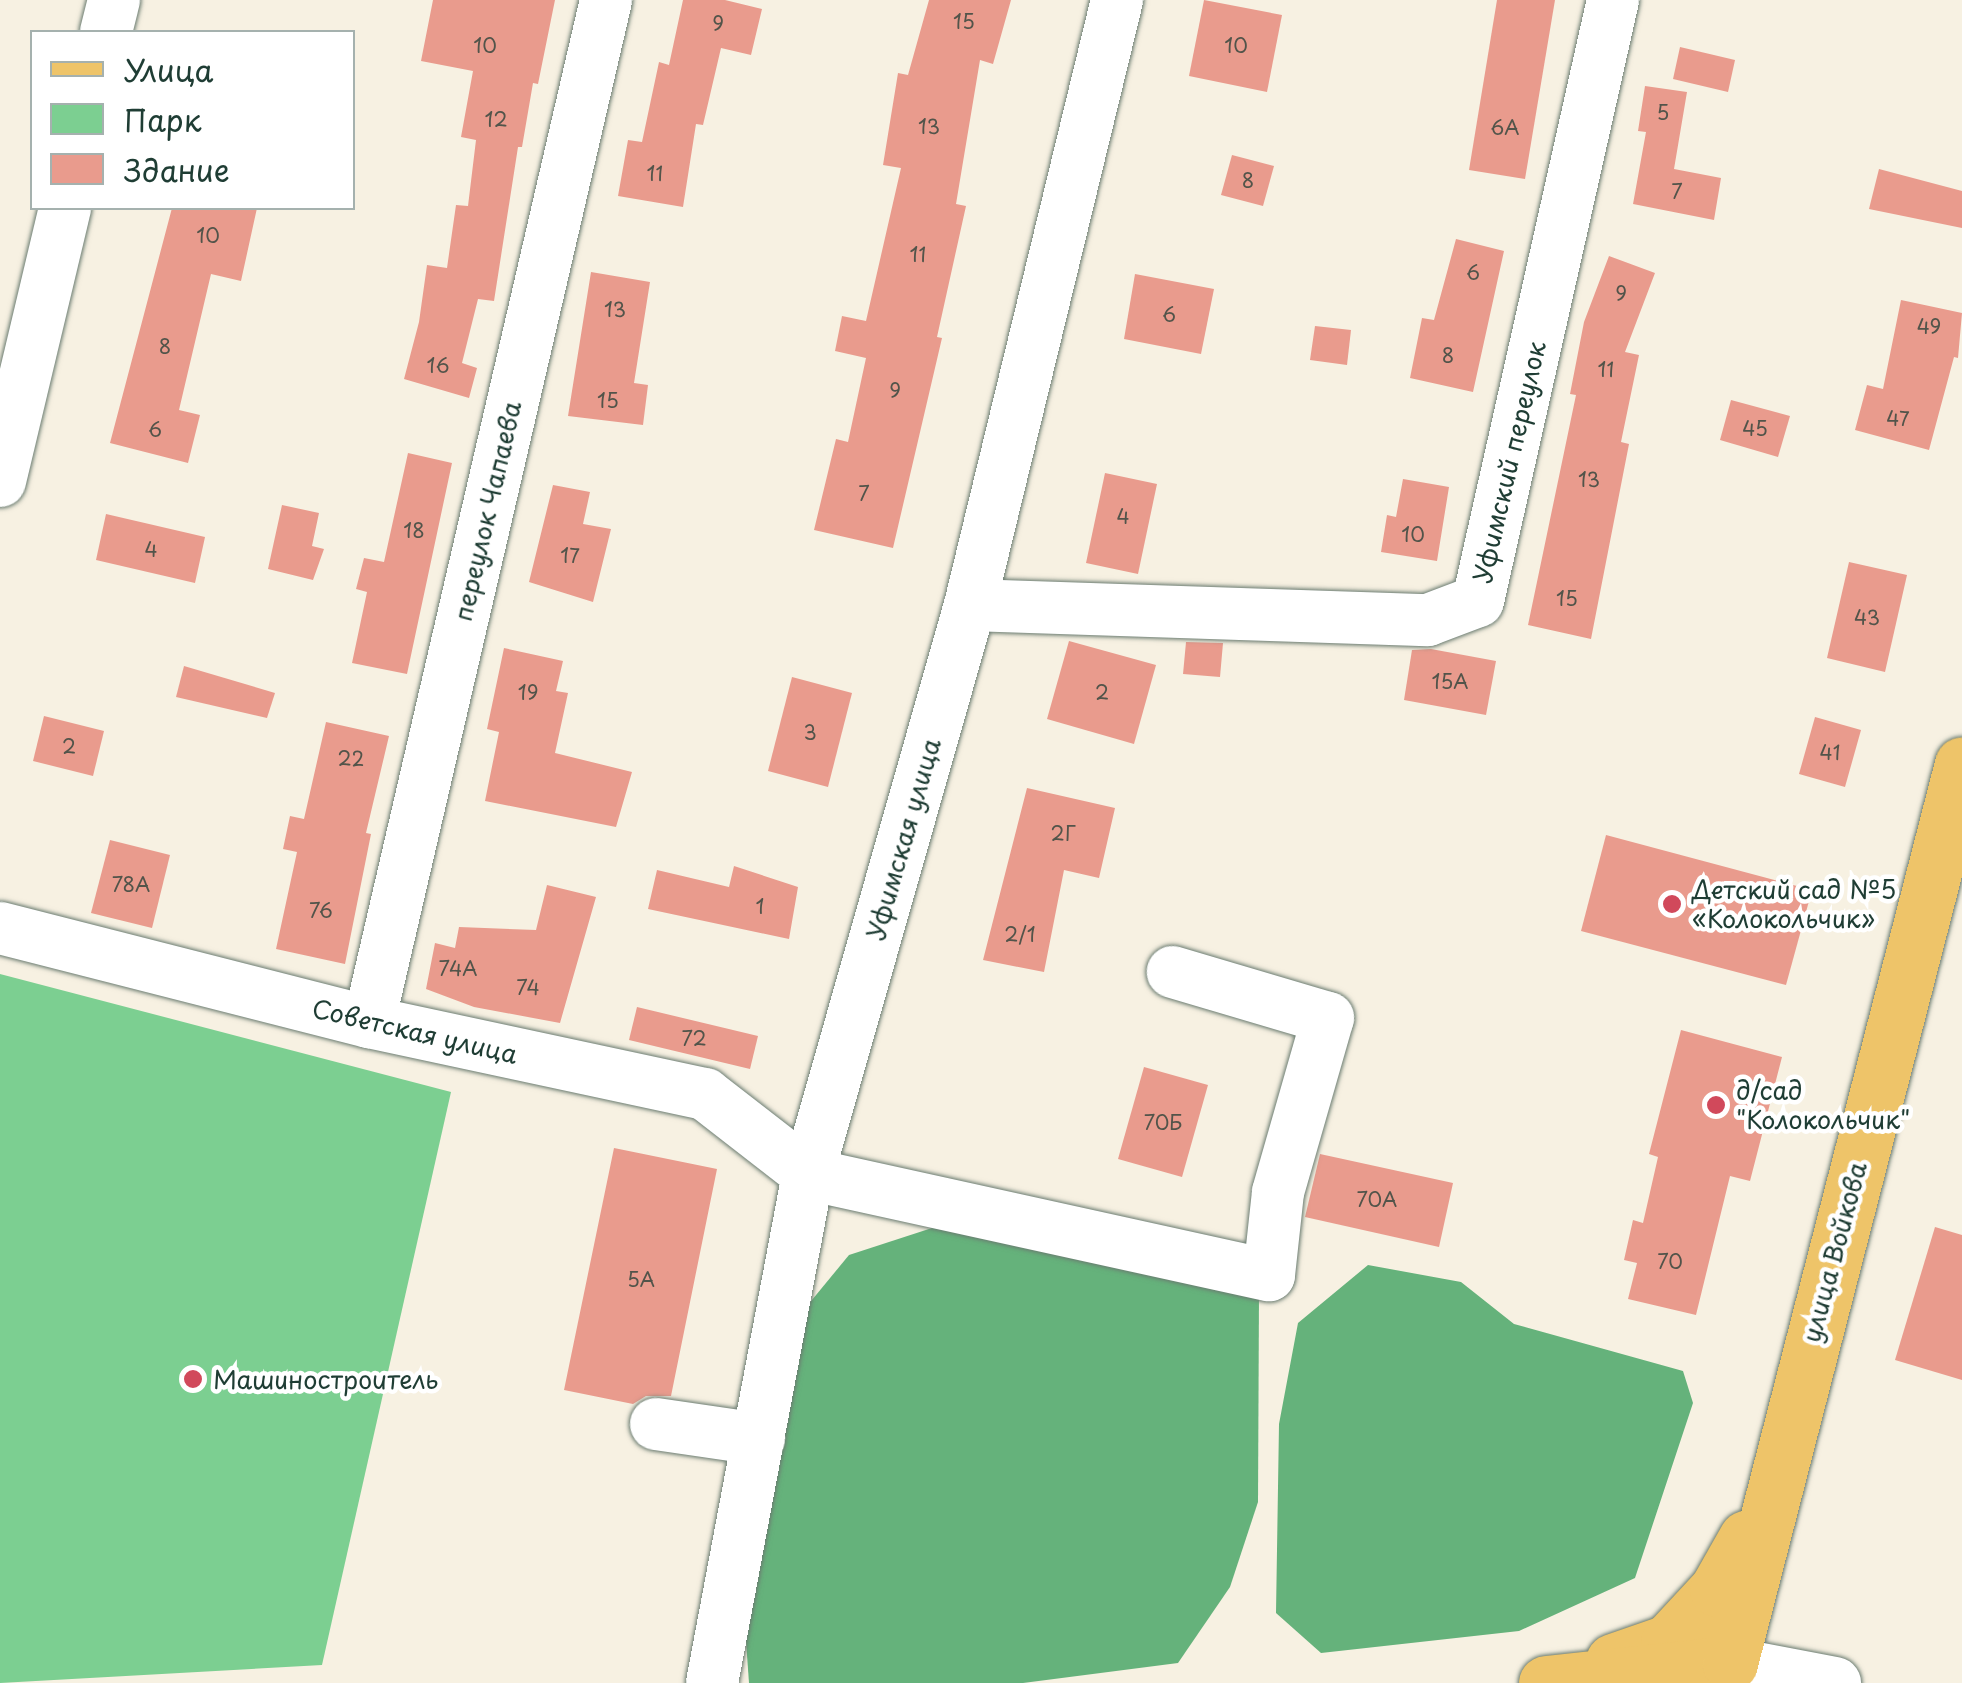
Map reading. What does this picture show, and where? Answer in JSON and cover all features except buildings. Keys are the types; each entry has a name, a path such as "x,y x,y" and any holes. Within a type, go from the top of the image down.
{"main road":[{"name":"улица Войкова","path":"1727,1673 1962,764"},
{"path":"1556,1683 1668,1642 1717,1589 1770,1499"},
{"path":"1546,1683 1727,1673"}],"street":[{"path":"106,30 114,0"},
{"name":"переулок Чапаева","path":"369,1022 606,0"},
{"name":"Уфимская улица","path":"712,1683 808,1174 970,605 1117,0"},
{"name":"Уфимский переулок","path":"970,605 1428,620 1478,601 1613,0"},
{"path":"0,481 65,210"},
{"name":"Советская улица","path":"0,928 369,1022 706,1094 808,1174"},
{"path":"808,1174 1269,1275 1278,1192 1328,1018 1173,972"},
{"path":"656,1424 759,1439"},
{"path":"1727,1673 1835,1683"}],"green space":[{"name":"Машиностроитель","path":"0,974 451,1092 322,1665 0,1683"},
{"path":"975,1214 1259,1291 1258,1502 1230,1587 1178,1663 1023,1683 749,1683 744,1613 793,1323 849,1255"},
{"path":"1368,1265 1461,1282 1514,1324 1683,1371 1693,1403 1635,1578 1519,1631 1321,1653 1276,1613 1279,1424 1298,1323"}],"place":[{"name":"Детский сад №5 «Колокольчик»","path":"1672,904"},
{"name":"д/сад \"Колокольчик\"","path":"1716,1105"},
{"name":"Машиностроитель","path":"193,1379"}]}
